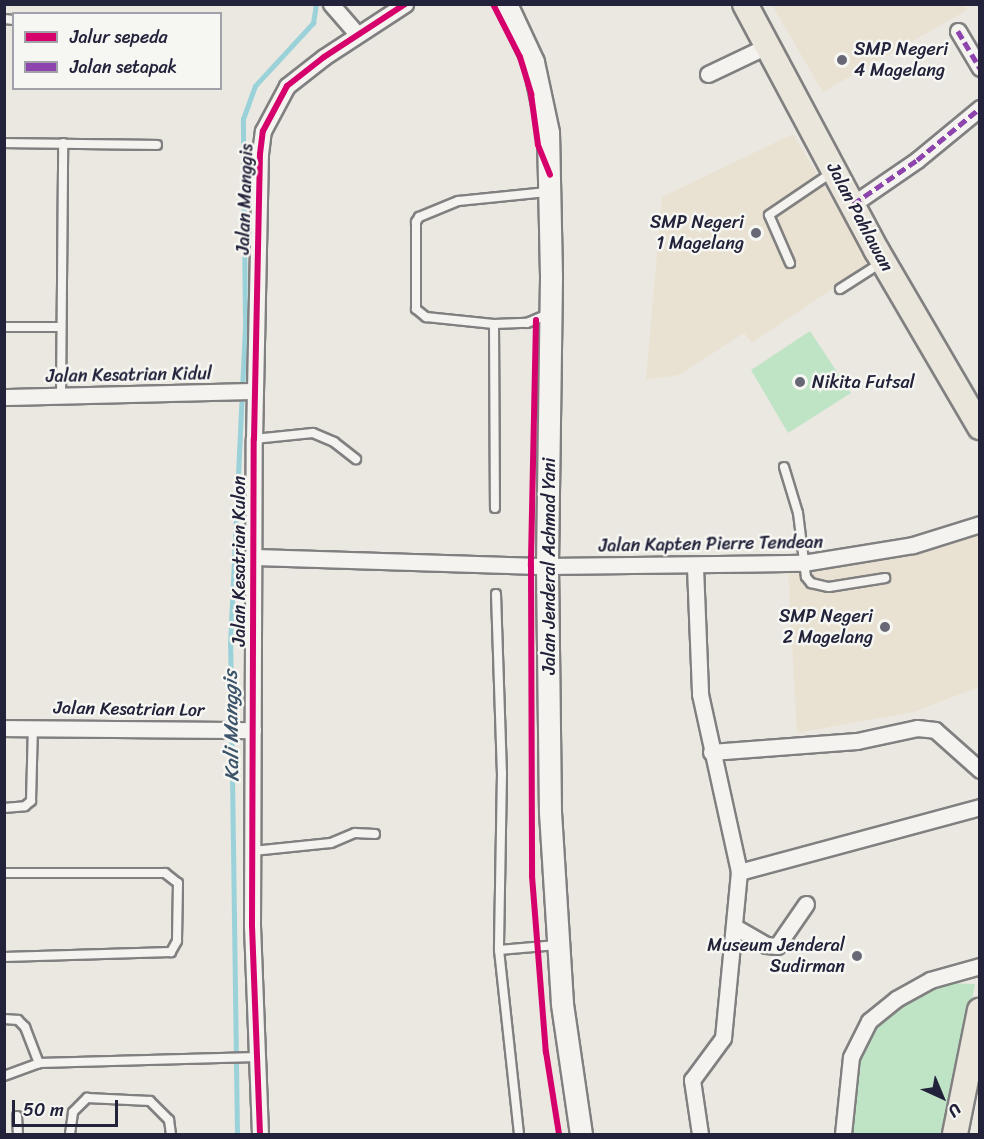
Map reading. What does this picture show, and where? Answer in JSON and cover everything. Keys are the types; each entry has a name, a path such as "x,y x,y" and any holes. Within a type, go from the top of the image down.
{"main road":[{"name":"Jalan Jenderal Achmad Yani","path":"506,4 538,78 548,132 550,192 546,566 550,812 561,1004 581,1134"},
{"name":"Jalan Pahlawan","path":"751,7 883,262 980,427"},
{"path":"955,1134 974,1059 980,1011"}],"street":[{"path":"331,4 357,34"},
{"name":"Jalan Manggis","path":"254,392 263,131 287,86 357,34 405,4"},
{"path":"958,31 980,68"},
{"path":"708,74 769,45"},
{"path":"853,204 917,160 980,108"},
{"name":"Jalan Kesatrian Kidul","path":"4,397 254,392"},
{"name":"Jalan Kesatrian Kulon","path":"254,392 253,852 260,1134"},
{"name":"Jalan Kapten Pierre Tendean","path":"255,557 546,566 695,567 803,563 913,545 980,524"},
{"path":"695,567 700,694 711,752 740,872 723,1038 692,1080 700,1134"},
{"name":"Jalan Kesatrian Lor","path":"4,728 253,730"},
{"path":"711,752 846,742 917,728 935,730 980,770"},
{"path":"740,872 980,807"},
{"path":"735,927 758,942 777,946 806,904"},
{"path":"843,1134 851,1057 869,1021 896,999 930,980 980,966"}],"lane":[{"path":"4,143 157,145"},
{"path":"61,397 63,143"},
{"path":"790,263 769,215 835,171"},
{"path":"549,313 527,323 494,324 419,314 416,309 416,222 432,209 458,201 550,192"},
{"path":"840,290 883,262"},
{"path":"494,324 495,508"},
{"path":"4,327 61,327"},
{"path":"254,439 313,433 334,442 356,459"},
{"path":"784,466 798,513 806,577 817,585 885,578"},
{"path":"496,594 502,773 499,950 519,1134"},
{"path":"4,808 25,806 31,801 33,727"},
{"path":"253,852 331,843 355,833 375,834"},
{"path":"4,873 165,873 178,883 177,941 171,952 4,957"},
{"path":"499,950 558,945"},
{"path":"4,1019 18,1020 25,1027 39,1063"},
{"path":"4,1076 39,1063 257,1057"},
{"path":"70,1134 73,1112 87,1098 150,1101 169,1120 171,1134"},
{"path":"17,1116 18,1134"}],"shaded area":[{"name":"SMP Negeri 4 Magelang","path":"964,4 967,10 823,92 772,5"},
{"name":"SMP Negeri 1 Magelang","path":"793,134 870,263 752,343 744,333 679,375 646,380 662,197"},
{"name":"SMP Negeri 2 Magelang","path":"979,531 979,687 913,712 797,733 788,567"}],"green space":[{"name":"Nikita Futsal","path":"810,331 851,393 788,433 751,370"},
{"path":"948,983 975,984 945,1134 847,1134 856,1057 871,1027 922,988"}],"waterway":[{"name":"Kali Manggis","path":"237,1134 230,645 245,324 243,119 255,86 313,23 316,4"}],"marked path":[{"path":"958,31 980,68"},
{"path":"853,204 917,160 980,108"}],"cycle path":[{"path":"260,1134 252,926 254,439 260,154 263,131 287,86 324,57 405,4"},
{"path":"493,4 520,57 531,94 538,145 550,175"},
{"path":"536,320 531,566 532,876 546,1052 559,1134"}],"place":[{"name":"SMP Negeri 4 Magelang","path":"842,60"},
{"name":"SMP Negeri 1 Magelang","path":"756,233"},
{"name":"Nikita Futsal","path":"800,382"},
{"name":"SMP Negeri 2 Magelang","path":"885,627"},
{"name":"Museum Jenderal Sudirman","path":"857,956"}]}
